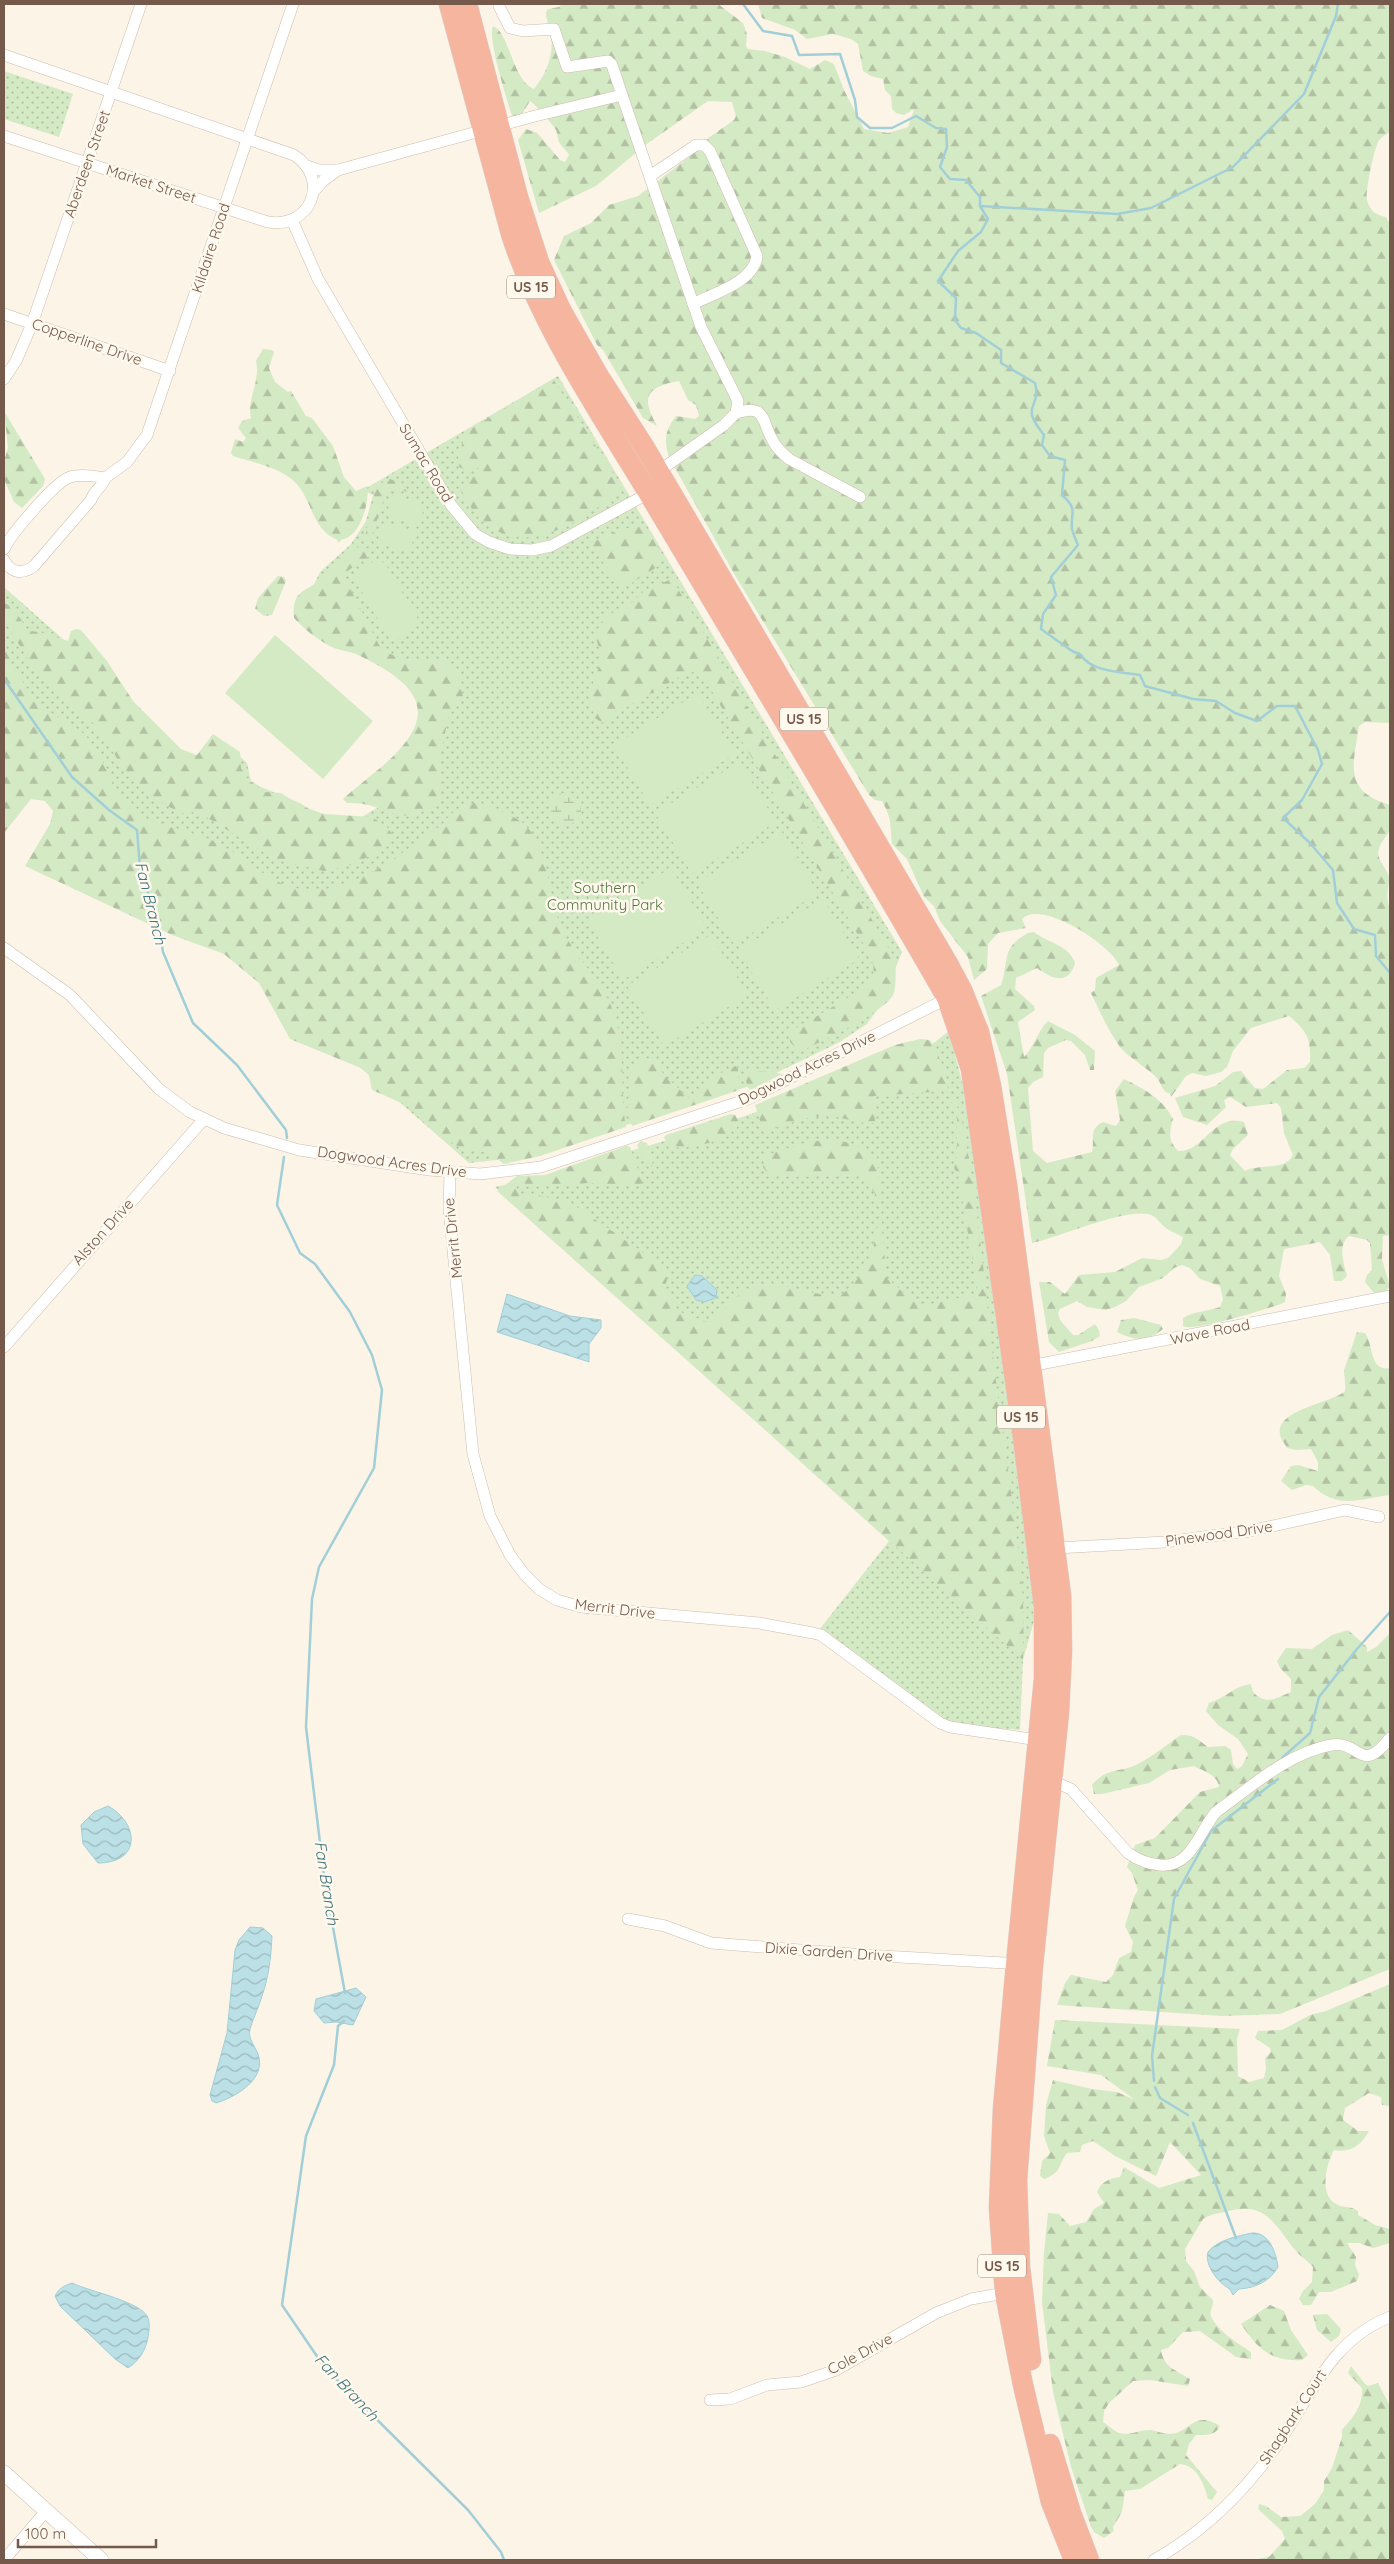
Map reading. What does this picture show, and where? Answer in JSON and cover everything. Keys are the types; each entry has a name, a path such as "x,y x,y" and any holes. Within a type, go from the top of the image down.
{"highway":[{"name":"US 15","path":"449,4 531,240 561,310 598,375 658,471 954,994 971,1070 1040,1566 1046,1640 1024,1964 1017,2180 1020,2268 1029,2344 1038,2396 1059,2474 1089,2560"},
{"name":"US 15","path":"467,4 518,256 536,297 649,493 981,1039 991,1086 1007,1186 1056,1548 1061,1595 1062,1651 1052,1782 1024,1964 1000,2161 999,2208 1005,2293 1022,2378 1051,2502 1074,2560"}],"main road":[{"path":"4,2473 101,2560"}],"street":[{"name":"Aberdeen Street","path":"4,379 16,361 32,324 141,4"},
{"name":"Kildaire Road","path":"4,560 7,567 15,572 24,571 34,566 91,500 93,493 103,484 105,478 127,462 142,443 170,370 293,4"},
{"path":"499,6 510,28 523,31 554,29 567,66 608,61 612,65 701,327 738,401 736,413"},
{"path":"4,55 248,137 294,155 307,166 319,170 338,170 622,95"},
{"name":"Market Street","path":"4,136 268,222 284,223 292,220"},
{"path":"650,176 696,146 704,145 710,151 757,256 756,264 748,276 693,304"},
{"path":"307,166 313,178 313,192"},
{"path":"292,220 304,211 313,192 324,180 338,170"},
{"name":"Sumac Road","path":"292,220 318,279 451,505 475,534 489,542 510,549 532,550 551,546 649,493"},
{"name":"Copperline Drive","path":"4,314 170,370"},
{"path":"658,471 724,425 736,413 749,409 756,410 765,418 772,441 780,452 789,459 860,496"},
{"path":"4,548 50,493 65,480 75,476 105,478"},
{"name":"Dogwood Acres Drive","path":"4,948 70,995 158,1089 190,1112 204,1119 250,1137 300,1150 450,1172 480,1174 541,1167 748,1100 954,994"},
{"name":"Alston Drive","path":"4,1347 204,1119"},
{"name":"Merrit Drive","path":"450,1172 449,1209 473,1454 490,1516 510,1555 524,1574 539,1589 557,1600 581,1607 759,1623 812,1632 821,1635 940,1723 950,1727 1038,1740"},
{"name":"Wave Road","path":"1030,1366 1390,1296"},
{"name":"Pinewood Drive","path":"1056,1548 1175,1541 1250,1531 1345,1510 1379,1517"},
{"path":"1052,1782 1071,1789 1128,1853 1138,1860 1151,1864 1173,1865 1188,1855 1208,1821 1216,1812 1275,1770 1305,1754 1330,1746 1346,1746 1365,1757 1372,1756 1390,1738"},
{"name":"Dixie Garden Drive","path":"628,1919 665,1926 711,1943 865,1956 1024,1964"},
{"name":"Cole Drive","path":"710,2400 730,2399 767,2384 801,2382 836,2370 936,2313 971,2299 1005,2293"},
{"name":"Shagbark Court","path":"1154,2560 1197,2531 1248,2482 1284,2436 1323,2370 1334,2356 1356,2336 1390,2317"},
{"path":"4,2560 46,2511"}],"green space":[{"path":"562,4 718,4 743,23 747,34 746,46 748,49 765,51 785,57 810,69 825,60 834,64 844,90 864,129 888,133 908,127 914,109 904,115 896,113 892,109 891,96 885,90 883,79 871,76 863,71 858,44 851,39 833,34 807,39 795,30 762,18 758,4 1390,4 1390,132 1380,139 1376,146 1367,189 1367,200 1372,210 1376,214 1386,217 1390,224 1390,723 1365,722 1359,726 1354,765 1358,784 1364,792 1390,805 1391,817 1390,829 1378,853 1379,859 1389,878 1387,897 1390,908 1390,1235 1383,1236 1382,1259 1390,1287 1384,1292 1374,1293 1365,1282 1367,1275 1372,1270 1370,1243 1367,1240 1349,1236 1345,1240 1342,1250 1347,1276 1342,1281 1334,1281 1330,1255 1320,1242 1284,1249 1279,1276 1286,1294 1285,1302 1281,1304 1215,1323 1201,1326 1183,1326 1183,1318 1220,1307 1223,1299 1220,1286 1200,1279 1190,1268 1182,1265 1174,1268 1163,1278 1139,1287 1126,1301 1115,1307 1106,1310 1087,1307 1077,1301 1060,1309 1058,1313 1060,1320 1073,1335 1078,1335 1095,1324 1100,1336 1092,1341 1059,1352 1049,1342 1039,1282 1050,1282 1065,1294 1079,1275 1115,1272 1142,1258 1161,1260 1168,1258 1181,1244 1183,1237 1168,1229 1151,1215 1137,1214 1107,1219 1032,1243 1007,1074 981,996 1001,985 1006,959 1014,943 1027,934 1034,932 1063,948 1075,963 1072,971 1064,978 1053,977 1037,968 1016,978 1015,989 1034,1006 1035,1010 1018,1022 1024,1057 1048,1021 1075,1035 1095,1051 1094,1070 1090,1070 1085,1055 1071,1041 1066,1040 1048,1048 1044,1053 1043,1077 1033,1082 1028,1088 1033,1151 1047,1163 1092,1152 1095,1128 1103,1122 1116,1126 1120,1120 1115,1091 1124,1079 1159,1100 1169,1112 1173,1119 1170,1132 1171,1140 1178,1151 1187,1150 1194,1146 1224,1123 1233,1121 1244,1122 1248,1135 1233,1149 1230,1155 1245,1171 1284,1164 1293,1155 1284,1133 1281,1108 1277,1103 1246,1107 1230,1097 1224,1100 1226,1107 1207,1125 1183,1117 1175,1098 1215,1086 1233,1072 1241,1071 1255,1088 1263,1089 1287,1070 1304,1068 1310,1062 1309,1041 1300,1026 1289,1016 1251,1028 1233,1051 1227,1067 1221,1072 1206,1076 1192,1073 1186,1076 1171,1097 1163,1089 1156,1077 1120,1047 1108,1027 1091,993 1095,990 1096,978 1119,965 1103,947 1075,927 1059,919 1031,914 1022,919 1026,928 998,933 988,944 987,969 974,980 968,957 940,921 934,906 924,897 907,859 892,844 889,817 882,801 875,800 869,795 736,577 670,459 666,447 666,436 669,426 676,416 695,419 699,416 696,405 688,400 679,381 668,383 653,390 648,400 657,426 643,418 603,350 597,345 554,260 564,236 591,223 609,205 638,196 688,158 704,141 734,120 736,116 732,102 708,101 648,143 596,186 539,213 518,140 526,129 537,133 560,160 565,162 569,155 559,142 557,132 530,101 522,114 513,119 499,71 492,33 493,26 499,30 521,76 534,89 545,71 550,57 552,43 546,12 548,9 559,7"},
{"path":"4,71 73,94 59,137 4,119"},
{"path":"263,349 274,352 269,368 275,382 288,392 291,391 306,416 312,418 333,446 344,477 356,491 367,486 368,494 364,514 360,524 347,538 339,539 330,536 323,530 302,491 290,478 277,470 233,456 231,453 235,439 243,442 246,438 238,428 242,421 251,418 250,405 257,376 256,361"},
{"name":"Southern Community Park","path":"558,376 902,952 880,1006 867,1024 838,1043 749,1086 679,1110 507,1159 469,1163 298,1013 46,785 4,783 4,587 116,686 187,763 229,746 247,763 251,781 300,803 320,816 352,823 380,806 432,696 306,601 320,572 351,544 366,521 373,495 366,492 357,516 339,543 320,515"},
{"path":"553,379 624,490 572,523 554,531 535,536 516,537 497,531 479,518 471,508 460,489 483,467 465,470 458,466 458,458 464,433"},
{"path":"4,411 45,479 43,486 22,508 14,502 4,479 4,461 8,448"},
{"path":"390,479 402,483 408,492 390,488 387,490 370,541 364,541 375,486"},
{"path":"393,495 425,505 418,526 386,515"},
{"path":"384,522 416,532 409,553 377,542"},
{"path":"640,525 656,543 660,553 660,565 627,586 616,582 590,543 620,530"},
{"path":"354,547 372,549 368,557 343,574 379,645 391,654 404,658 443,662 453,668 460,680 463,700 449,715 441,751 440,802 412,815 401,815 374,806 347,803 343,799 399,750 412,733 417,718 417,704 410,690 397,678 379,666 356,654 337,649 323,642 294,618 295,600 298,595 318,581 337,560"},
{"path":"376,560 385,563 418,619 415,628 397,639 387,634 354,579 357,571"},
{"path":"278,576 284,577 286,581 272,615 264,616 255,609 258,598"},
{"path":"672,579 895,959 895,990 889,1000 867,1017 800,1052 790,1042 790,1032 859,989 873,974 873,965 870,955 704,678 695,672 686,673 611,716 603,723 595,718 592,708 592,687 603,657 594,634 608,615 629,605 645,590"},
{"path":"4,603 13,607 28,631 40,632 68,641 71,631 81,630 107,661 133,701 181,749 197,755 213,734 240,752 241,768 249,781 265,792 281,793 301,806 324,814 372,817 387,827 392,834 389,843 375,854 348,866 324,871 276,860 198,812 181,813 152,798 136,785 92,722 78,715 31,664 4,620"},
{"path":"275,635 373,721 323,779 225,693"},
{"path":"4,648 20,678 35,699 46,709 80,731 92,743 122,798 135,812 155,822 209,839 272,879 286,885 300,889 316,890 350,883 398,856 442,825 455,811 473,803 486,805 517,819 528,828 535,839 546,869 563,931 575,952 603,990 613,1011 620,1040 626,1127 540,1156 504,1164 488,1152 470,1151 455,1145 406,1105 372,1090 368,1071 290,1039 259,983 224,954 172,935 25,866 50,824 53,811 45,801 31,799 4,833"},
{"path":"698,693 735,754 650,805 614,745"},
{"path":"740,762 776,822 692,874 655,813"},
{"path":"565,793 577,797 581,809 577,821 565,825 553,821 549,809 553,797"},
{"path":"782,832 818,893 734,944 697,883"},
{"path":"671,868 707,928 623,980 587,919"},
{"path":"823,899 859,959 775,1010 738,950"},
{"path":"711,935 748,995 664,1046 627,986"},
{"path":"949,1031 964,1089 1006,1380 1033,1585 1034,1621 1023,1660 1020,1730 933,1723 819,1630 889,1541 495,1187 553,1174 728,1122 921,1053"},
{"path":"920,1039 930,1040 939,1056 948,1089 961,1116 967,1149 977,1215 996,1382 1018,1548 1023,1603 1023,1660 497,1191 517,1176 545,1175 626,1146 630,1147 643,1183 634,1186 588,1183 529,1187 522,1185 519,1181 516,1185 519,1194 529,1193 571,1203 657,1262 669,1274 665,1286 678,1311 710,1323 745,1289 775,1284 828,1296 843,1294 857,1279 872,1252 881,1212 874,1192 860,1176 846,1174 794,1177 768,1174 763,1167 765,1156 806,1143 828,1140 849,1143 877,1157 886,1277 920,1307 978,1293 958,1174 954,1168 957,1161 957,1113 946,1091 874,1096 875,1123 820,1116 811,1117 768,1131 762,1127 755,1105 895,1045"},
{"path":"647,1058 658,1063 663,1074 689,1098 717,1076 736,1066 738,1068 739,1090 632,1126 627,1111 632,1066 638,1060"},
{"path":"749,1071 770,1071 782,1074 751,1090 748,1088 745,1077"},
{"path":"731,1114 735,1115 740,1124 733,1131 716,1141 697,1146 669,1148 664,1137 666,1135"},
{"path":"641,1141 647,1143 653,1161 651,1167 646,1165 637,1145"},
{"path":"1134,1318 1161,1325 1163,1329 1152,1336 1141,1339 1117,1332 1121,1320"},
{"path":"1357,1332 1365,1333 1368,1338 1375,1362 1383,1368 1390,1368 1390,1495 1349,1501 1331,1498 1313,1486 1306,1485 1292,1490 1281,1481 1291,1466 1298,1465 1318,1471 1318,1462 1311,1449 1296,1450 1287,1448 1280,1436 1281,1425 1287,1418 1296,1413 1345,1391 1344,1370"},
{"path":"1348,1630 1367,1647 1367,1652 1376,1647 1390,1633 1390,1969 1280,2014 1222,2016 1057,2005 1065,1983 1071,1975 1106,1982 1113,1975 1119,1958 1131,1952 1133,1942 1125,1926 1138,1890 1132,1873 1127,1867 1135,1845 1155,1838 1200,1792 1219,1787 1213,1776 1194,1766 1170,1770 1149,1783 1102,1794 1094,1794 1092,1785 1103,1775 1138,1764 1181,1735 1199,1740 1208,1747 1225,1746 1231,1750 1233,1764 1237,1769 1242,1766 1248,1754 1238,1739 1218,1725 1206,1711 1209,1703 1240,1687 1251,1684 1253,1692 1262,1699 1267,1700 1291,1692 1291,1679 1280,1668 1277,1661 1286,1648 1312,1649 1332,1635"},
{"path":"1390,1984 1390,2106 1382,2105 1381,2097 1369,2093 1345,2108 1343,2120 1358,2131 1369,2131 1355,2147 1340,2151 1334,2150 1327,2170 1326,2186 1330,2199 1336,2204 1355,2209 1358,2211 1358,2215 1375,2225 1390,2229 1390,2243 1373,2248 1359,2243 1347,2243 1356,2257 1355,2265 1359,2275 1357,2281 1331,2292 1319,2292 1311,2305 1303,2305 1299,2299 1303,2291 1312,2282 1313,2267 1296,2251 1269,2218 1253,2210 1242,2209 1216,2214 1203,2219 1185,2249 1186,2261 1194,2271 1200,2287 1213,2300 1211,2316 1214,2322 1229,2337 1251,2352 1251,2359 1236,2357 1200,2331 1183,2332 1168,2348 1161,2350 1168,2365 1190,2379 1188,2386 1150,2380 1133,2381 1109,2403 1104,2411 1103,2422 1123,2434 1147,2430 1165,2434 1177,2433 1193,2423 1204,2420 1211,2421 1220,2426 1216,2432 1207,2435 1196,2435 1189,2444 1186,2455 1217,2492 1212,2500 1208,2499 1205,2488 1196,2472 1186,2465 1180,2464 1140,2489 1125,2491 1122,2512 1113,2527 1114,2531 1104,2538 1094,2532 1091,2527 1071,2467 1053,2392 1042,2302 1048,2213 1059,2214 1070,2226 1086,2222 1094,2209 1104,2203 1097,2192 1101,2186 1106,2181 1120,2177 1124,2167 1159,2188 1201,2175 1170,2142 1156,2176 1115,2156 1093,2141 1082,2145 1080,2152 1067,2153 1054,2174 1044,2179 1040,2176 1042,2161 1050,2153 1044,2136 1046,2105 1053,2080 1092,2089 1117,2092 1135,2100 1101,2075 1047,2066 1055,2020 1240,2029 1237,2039 1238,2076 1249,2082 1264,2078 1266,2069 1265,2058 1271,2052 1270,2048 1255,2038 1258,2031 1282,2030 1310,2015 1326,2011"},
{"path":"1270,2305 1284,2311 1291,2330 1308,2355 1302,2360 1282,2359 1266,2352 1253,2340 1241,2324"},
{"path":"1327,2314 1341,2329 1339,2336 1331,2342 1317,2330 1313,2315"},
{"path":"1351,2366 1368,2386 1378,2383 1390,2406 1390,2560 1252,2560 1269,2557 1285,2539 1282,2531 1260,2511 1258,2508 1259,2504 1266,2506 1281,2517 1300,2516 1315,2504 1324,2490 1324,2481 1332,2468 1342,2437 1342,2430 1350,2421 1361,2401 1362,2388 1348,2373"}],"water":[{"path":"695,1275 702,1276 717,1290 716,1298 704,1302 696,1300 687,1286"},
{"path":"507,1294 570,1316 601,1320 601,1328 589,1344 589,1362 497,1332"},
{"path":"108,1806 126,1822 131,1841 128,1850 122,1857 98,1863 83,1844 81,1825 94,1812"},
{"path":"250,1927 263,1928 272,1936 266,1981 250,2033 260,2063 254,2079 248,2086 216,2103 212,2101 210,2095 227,2033 235,1950 239,1940"},
{"path":"356,1988 366,1997 353,2025 336,2022 324,2023 314,2011 316,1999"},
{"path":"1252,2233 1263,2236 1271,2244 1278,2267 1267,2280 1251,2287 1239,2289 1233,2295 1230,2289 1213,2274 1208,2263 1208,2252 1217,2244 1234,2237"},
{"path":"72,2283 126,2302 144,2312 148,2318 149,2330 146,2346 139,2359 128,2368 115,2359 60,2306 55,2296 58,2291"}],"waterway":[{"path":"743,4 763,31 792,36 799,55 840,54 855,100 857,117 870,128 892,128 916,116 936,128 946,129 947,147 940,167 950,179 966,180 980,197 980,206 988,219 981,232 958,251 938,281 956,298 955,320 961,328 976,333 1001,350 1001,363 1035,383 1036,398 1032,412 1036,425 1044,435 1042,445 1050,456 1065,460 1062,495 1072,508 1072,529 1078,545 1051,577 1056,595 1043,614 1041,629 1099,668 1140,675 1145,686 1193,699 1216,701 1235,713 1257,721 1277,706 1295,706 1318,750 1322,764 1302,800 1283,818 1310,843 1333,870 1337,903 1354,929 1375,935 1376,956 1390,973"},
{"path":"980,206 1117,214 1151,208 1233,167 1304,94 1336,16 1338,4"},
{"name":"Fan Branch","path":"4,679 72,777 109,810 137,830 140,868 158,923 163,952 193,1023 237,1065 286,1130 287,1138"},
{"name":"Fan Branch","path":"284,1157 277,1205 300,1253 315,1264 350,1312 372,1355 382,1390 374,1468 319,1567 312,1599 306,1727 325,1884 345,1993"},
{"path":"1282,1758 1310,1733 1319,1697 1357,1649 1390,1612"},
{"path":"1154,2081 1152,2056 1174,1899 1211,1831 1278,1779"},
{"name":"Fan Branch","path":"344,2021 338,2026 334,2065 306,2136 282,2305 325,2368 468,2510 501,2552 504,2560"},
{"path":"1155,2087 1160,2098 1188,2115"},
{"path":"1193,2123 1236,2238"}]}
